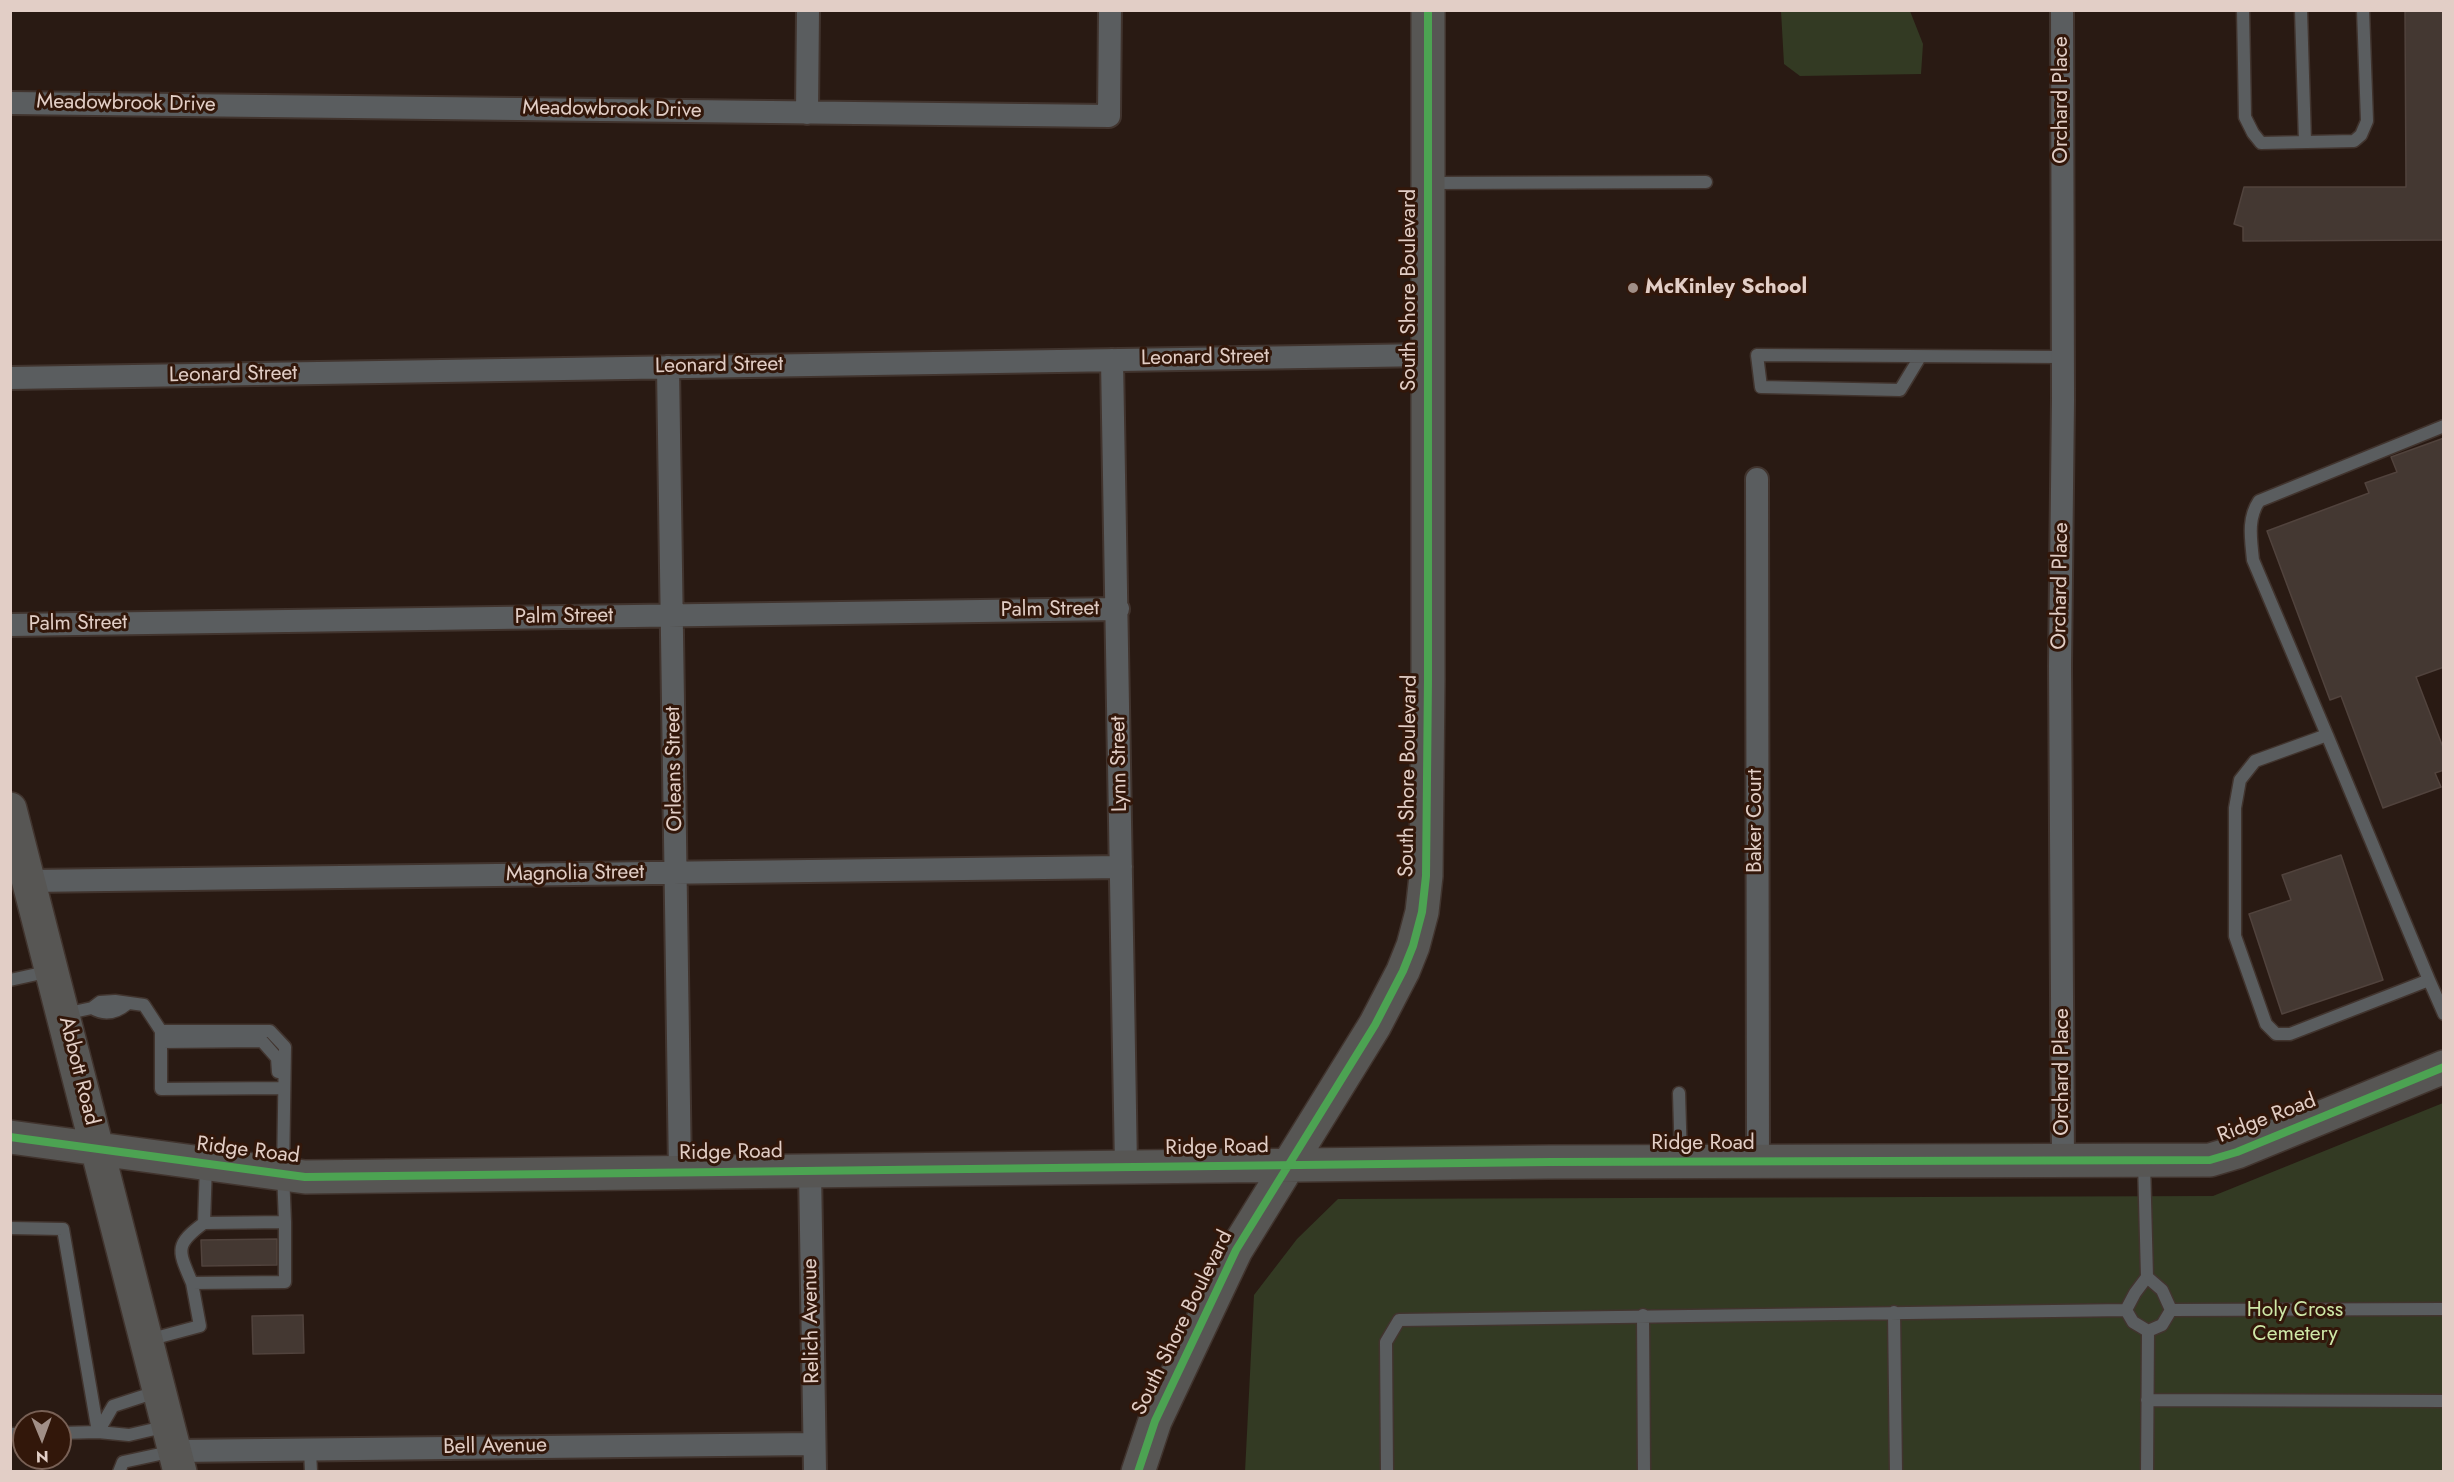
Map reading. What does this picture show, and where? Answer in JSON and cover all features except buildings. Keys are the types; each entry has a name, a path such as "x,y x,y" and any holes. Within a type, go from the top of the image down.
{"street":[{"path":"807,112 808,10"},
{"name":"Meadowbrook Drive","path":"10,103 1109,116 1110,10"},
{"name":"South Shore Boulevard","path":"1137,1472 1155,1421 1236,1250 1375,1025 1403,971 1413,946 1422,912 1426,876 1428,667 1428,10"},
{"name":"Orchard Place","path":"2062,10 2063,357 2060,678 2063,1161"},
{"name":"Leonard Street","path":"10,378 1428,355"},
{"name":"Lynn Street","path":"1113,360 1126,1167"},
{"name":"Orleans Street","path":"668,367 680,1172"},
{"name":"Baker Court","path":"1757,479 1758,1162"},
{"name":"Palm Street","path":"10,625 1118,609"},
{"name":"Abbott Road","path":"10,809 52,971 78,1011 98,1149 175,1449"},
{"name":"Magnolia Street","path":"29,881 1121,867"},
{"name":"Ridge Road","path":"10,1137 305,1177 1681,1162 2210,1160 2237,1152 2444,1067"},
{"name":"Relich Avenue","path":"810,1170 815,1472"},
{"name":"Bell Avenue","path":"175,1449 311,1461 814,1444"}],"lane":[{"path":"2243,10 2245,117 2261,143 2354,141 2361,135 2367,121 2363,10"},
{"path":"2301,10 2305,142"},
{"path":"1428,183 1706,182"},
{"path":"1920,357 1900,390 1761,387 1757,355 2063,357"},
{"path":"2444,426 2259,501 2252,512 2250,532 2253,560 2444,1014"},
{"path":"2327,735 2255,761 2240,780 2235,808 2235,936 2266,1024 2276,1034 2290,1034 2429,980"},
{"path":"10,980 52,971"},
{"path":"78,1011 100,1002 115,1000 127,1004 144,1005 161,1037 161,1089 284,1088"},
{"path":"161,1037 270,1031 285,1047 283,1173 285,1282 192,1283"},
{"path":"161,1037 262,1041 277,1058 279,1069 277,1079 269,1088"},
{"path":"1679,1093 1681,1162"},
{"path":"2126,1310 2147,1277 2144,1161"},
{"path":"204,1223 206,1163"},
{"path":"147,1341 200,1326 192,1283 182,1258 181,1247 186,1237 204,1223 285,1222"},
{"path":"10,1228 63,1229 98,1432"},
{"path":"2147,1277 2162,1290 2171,1310"},
{"path":"2171,1310 2444,1309"},
{"path":"1388,1472 1386,1342 1399,1320 2126,1310"},
{"path":"2126,1310 2133,1323 2148,1331"},
{"path":"2148,1331 2162,1325 2171,1310"},
{"path":"1894,1312 1896,1472"},
{"path":"1643,1316 1644,1472"},
{"path":"2147,1472 2148,1331"},
{"path":"98,1432 113,1407 160,1391"},
{"path":"2147,1400 2444,1401"},
{"path":"72,1433 129,1435 175,1449"},
{"path":"119,1472 123,1462 175,1449"}],"green space":[{"path":"1781,11 1910,11 1923,44 1921,74 1800,76 1784,64"},
{"name":"Holy Cross Cemetery","path":"2443,1103 2443,1471 1245,1472 1254,1295 1297,1239 1338,1199 2213,1196"}],"cycle path":[{"path":"1138,1472 1155,1421 1236,1250 1375,1025 1403,971 1413,946 1422,912 1426,876 1428,679 1428,10"},
{"path":"10,1137 305,1177 1549,1162 2210,1160 2237,1152 2444,1067"}],"place":[{"name":"McKinley School","path":"1633,288"}]}
